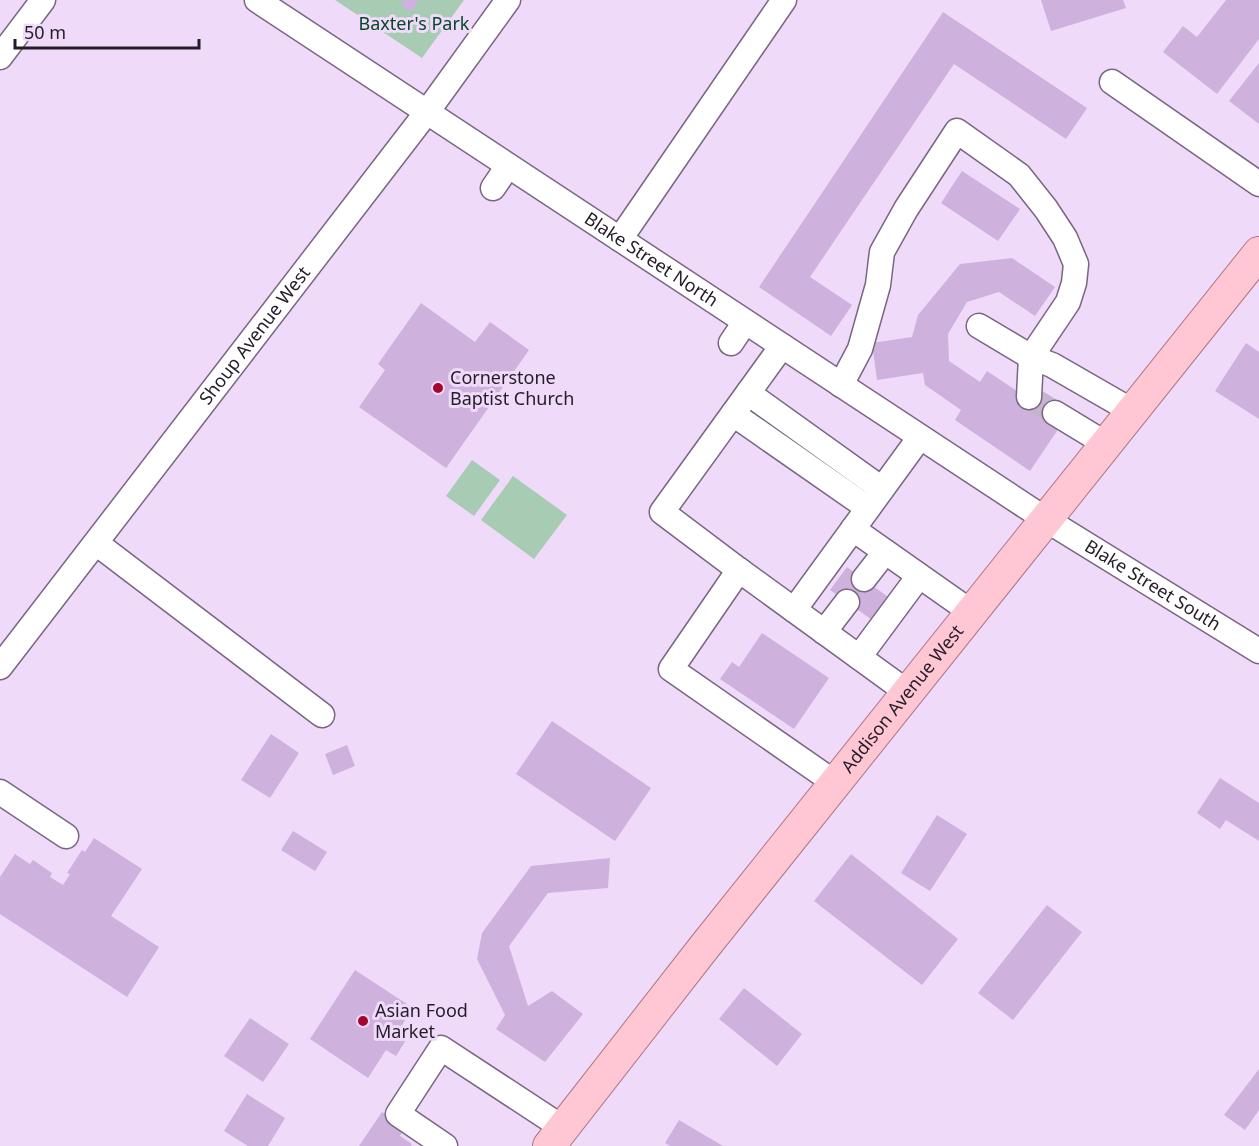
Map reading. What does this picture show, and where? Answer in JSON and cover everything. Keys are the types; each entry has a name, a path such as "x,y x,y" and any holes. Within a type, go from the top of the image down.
{"main road":[{"name":"Addison Avenue West","path":"556,1137 907,692 1259,253"}],"street":[{"path":"0,57 43,0"},
{"name":"Blake Street North","path":"258,0 1045,519"},
{"name":"Shoup Avenue West","path":"0,667 427,112 508,0"},
{"path":"620,239 784,0"},
{"path":"1112,82 1259,184"},
{"path":"841,385 860,349 878,285 882,252 906,209 957,131 1019,175 1065,238 1076,264 1074,283 1068,302 1031,357 1029,397"},
{"path":"493,188 508,166"},
{"path":"731,343 745,322"},
{"path":"979,326 1031,357 1052,365 1132,411"},
{"path":"783,346 662,512 907,692"},
{"path":"748,393 875,499"},
{"path":"1055,413 1106,444"},
{"path":"733,414 875,499"},
{"path":"794,610 920,437"},
{"name":"Blake Street South","path":"1045,519 1259,651"},
{"path":"853,529 971,612"},
{"path":"96,543 322,715"},
{"path":"864,579 885,552"},
{"path":"739,570 671,669 835,783"},
{"path":"859,657 919,576"},
{"path":"825,632 847,602"},
{"path":"0,792 66,836"},
{"path":"446,1146 398,1114 441,1048 556,1137"}],"green space":[{"name":"Baxter's Park","path":"335,0 464,0 422,58"},
{"path":"472,460 500,480 474,516 446,496"},
{"path":"513,476 567,515 534,559 481,520"}],"building":[{"path":"404,0 419,0 411,12 401,5"},
{"path":"1041,0 1123,0 1126,8 1051,31"},
{"path":"1226,0 1259,0 1259,39 1217,94 1163,52 1183,26 1197,37"},
{"path":"943,12 1087,108 1066,139 954,64 810,277 852,305 831,336 759,287"},
{"path":"1259,63 1259,124 1229,101"},
{"path":"962,171 1020,209 998,241 941,203"},
{"path":"1012,258 1055,287 1035,316 999,292 967,302 948,334 949,361 980,382 987,371 1063,422 1030,471 955,420 961,410 925,385 923,373 877,380 872,343 912,337 918,315 960,264"},
{"name":"Cornerstone Baptist Church","path":"421,303 475,342 490,322 529,350 446,468 359,407 385,370 378,364"},
{"path":"1246,343 1259,352 1259,419 1215,391"},
{"path":"847,567 891,599 875,622 830,590"},
{"path":"762,633 829,678 794,729 720,679 732,662 739,667"},
{"path":"552,721 651,788 615,841 516,774"},
{"path":"271,734 299,753 270,798 241,780"},
{"path":"347,745 355,766 333,775 325,754"},
{"path":"1220,778 1259,803 1259,841 1226,820 1220,829 1197,813"},
{"path":"937,815 967,834 930,891 901,873"},
{"path":"293,831 327,852 315,871 281,850"},
{"path":"94,838 142,869 111,916 159,947 127,997 0,914 0,877 15,854 30,864 33,860 52,873 50,877 63,885 70,874 67,873 82,850 85,852"},
{"path":"851,854 958,939 922,985 814,901"},
{"path":"610,858 608,888 548,893 509,946 528,1006 552,991 583,1014 545,1062 496,1029 505,1015 477,959 482,933 531,866"},
{"path":"1047,905 1082,932 1013,1020 978,993"},
{"name":"Asian Food Market","path":"355,970 413,1008 397,1033 406,1040 396,1056 386,1050 368,1078 310,1039"},
{"path":"744,988 802,1034 777,1066 719,1019"},
{"path":"250,1018 289,1044 263,1082 224,1056"},
{"path":"1259,1069 1259,1110 1245,1130 1224,1115"},
{"path":"247,1094 285,1118 268,1146 248,1146 224,1131"},
{"path":"382,1112 405,1127 400,1136 412,1144 411,1146 359,1146"},
{"path":"679,1120 723,1146 670,1146 665,1143"}],"tunnel":[{"path":"1029,397 1055,413"}],"place":[{"name":"Cornerstone Baptist Church","path":"438,388"},
{"name":"Asian Food Market","path":"363,1021"}]}
